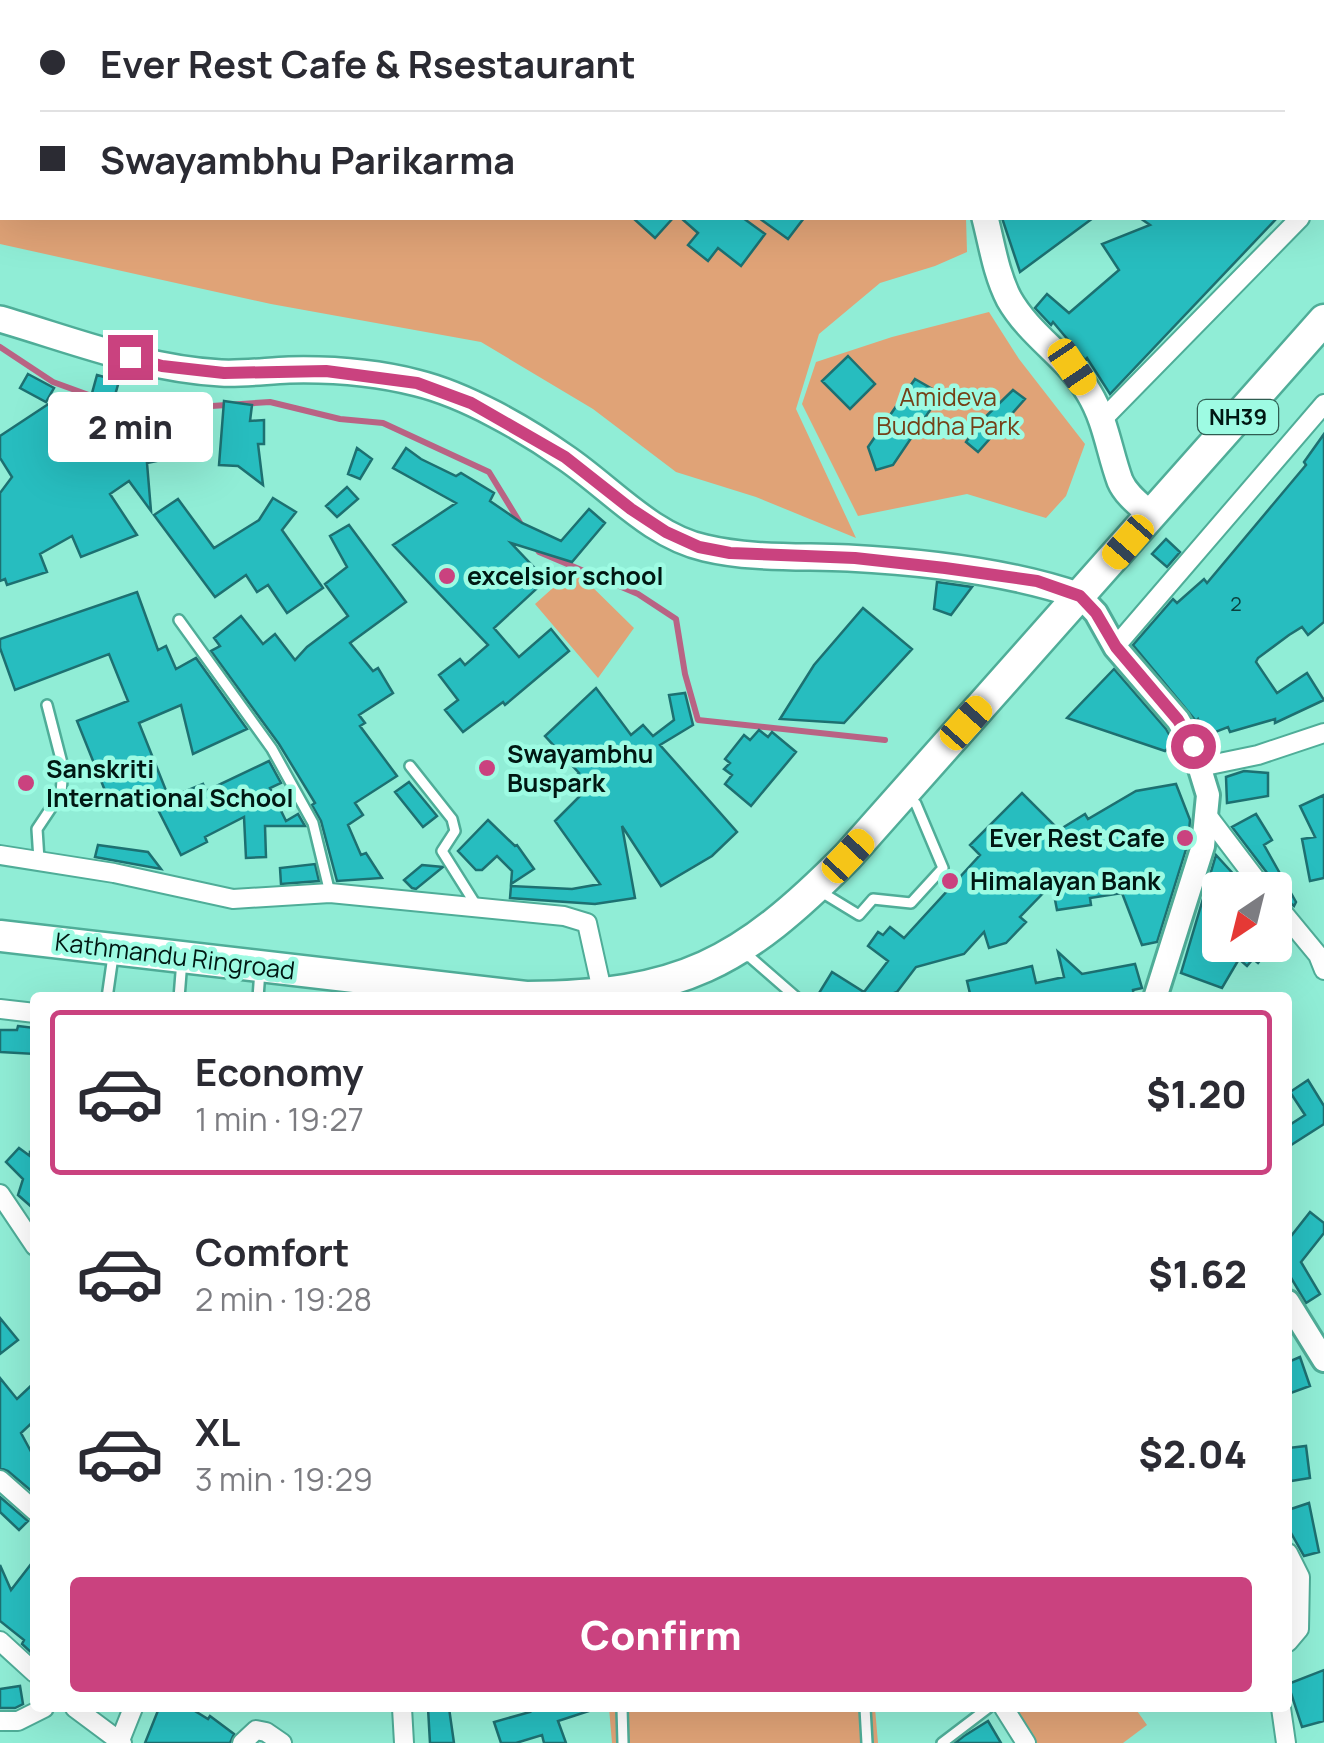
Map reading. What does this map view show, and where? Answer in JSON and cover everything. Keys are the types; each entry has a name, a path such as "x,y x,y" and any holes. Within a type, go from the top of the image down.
{"highway":[{"name":"Kathmandu Ringroad","path":"649,992 733,956 816,889 1324,320"},
{"name":"Kathmandu Ringroad","path":"0,936 483,992"}],"main road":[{"path":"985,220 998,271 1011,302 1032,330 1072,367 1103,419 1120,481 1130,497 1151,514"},
{"path":"0,320 162,366 224,373 326,371 417,383 471,403 565,457 631,509 666,532 699,547 730,553 855,558 961,570 1037,581 1080,596"}],"street":[{"path":"1103,419 1298,220"},
{"path":"1116,647 1324,404"},
{"path":"1080,596 1096,613 1116,647 1178,720 1208,795 1204,846 1157,992"},
{"path":"1200,767 1258,755 1324,733"},
{"path":"1208,814 1251,872"},
{"path":"0,855 222,897 330,893 564,916 587,923 603,992"},
{"path":"1292,924 1318,955 1324,970"},
{"path":"0,1009 30,1012"},
{"path":"0,1194 30,1239"},
{"path":"1292,1308 1324,1360"},
{"path":"0,1480 30,1507"},
{"path":"1292,1561 1300,1577 1299,1628 1292,1637"},
{"path":"0,1641 30,1668"},
{"path":"0,1721 18,1721 36,1712"},
{"path":"80,1712 121,1742 132,1712"},
{"path":"402,1712 404,1743"},
{"path":"1007,1712 1026,1743"},
{"path":"1282,1712 1286,1743"},
{"path":"242,1743 256,1730 282,1743"}],"lane":[{"path":"179,620 272,750 313,822 330,893"},
{"path":"39,860 37,829 62,793 63,767 46,705"},
{"path":"410,766 452,819 455,832 442,851 478,908"},
{"path":"816,889 859,915 873,899 912,904 942,868 916,804 904,793"},
{"path":"108,992 114,948"},
{"path":"179,992 182,956"},
{"path":"733,956 750,957 791,992"},
{"path":"258,992 260,966"},
{"path":"622,1712 623,1743"},
{"path":"865,1712 867,1743"},
{"path":"942,1743 983,1712"}],"green space":[{"path":"0,220 966,220 967,252 880,283 819,334 796,409 856,538 756,497 676,472 593,409 481,342 271,304 0,244"},
{"name":"Amideva Buddha Park","path":"989,312 1019,359 1085,444 1066,496 1046,518 967,494 858,516 802,404 816,362"},
{"path":"574,569 634,628 598,678 535,604"},
{"path":"609,1712 875,1712 878,1743 612,1743"},
{"path":"1010,1712 1138,1712 1147,1725 1123,1743 1032,1743"}],"building":[{"path":"635,220 671,220 655,238"},
{"path":"683,220 746,220 765,234 741,266 718,248 708,261 688,245 698,233"},
{"path":"762,220 802,220 788,239"},
{"path":"1003,220 1090,220 1020,272"},
{"path":"1143,220 1275,220 1110,394 1087,358 1035,308 1047,294 1069,313 1119,270 1102,244 1150,225"},
{"path":"848,356 875,384 850,409 822,381"},
{"path":"28,374 54,388 46,402 20,388"},
{"path":"97,375 119,381 112,406 158,414 157,429 195,423 199,445 183,448 185,455 147,463 151,511 129,481 110,494 137,535 81,557 72,536 40,554 47,572 7,585 5,579 0,581 0,493 12,477 0,458 0,436 56,399 89,404"},
{"path":"915,379 941,394 893,465 876,470 868,447"},
{"path":"1013,390 1025,399 978,452 966,442 979,423"},
{"path":"224,401 252,405 250,421 264,420 264,444 258,444 263,485 238,466 219,465"},
{"path":"1324,434 1324,622 1308,635 1302,627 1256,662 1277,693 1307,673 1324,700 1275,723 1275,719 1230,732 1228,727 1205,736 1198,719 1133,645 1173,599 1177,603 1204,579 1207,583 1306,465 1304,462"},
{"path":"357,448 372,459 360,479 348,474"},
{"path":"406,448 456,476 461,473 494,493 490,501 522,523 561,541 589,509 605,523 572,562 511,543 546,580 494,628 519,657 551,629 569,651 505,705 503,702 463,732 445,710 458,700 439,675 460,659 465,665 488,645 393,545 456,503 393,468"},
{"path":"347,487 358,499 337,517 326,506"},
{"path":"273,498 296,512 282,530 323,588 287,613 268,585 257,592 246,575 215,597 154,515 178,499 214,548 259,520"},
{"path":"349,525 406,602 350,643 373,671 378,668 393,693 359,715 365,723 360,726 397,776 355,803 363,815 348,825 361,855 366,853 382,878 337,881 321,821 312,805 315,803 279,744 211,651 220,646 214,638 241,616 263,644 275,634 295,660 348,616 325,584 347,567 330,536"},
{"path":"1166,539 1180,552 1167,567 1152,554"},
{"path":"937,582 972,587 951,615 934,609"},
{"path":"137,592 158,650 166,646 176,669 196,658 247,729 193,754 181,705 139,723 169,798 203,784 206,791 269,761 281,783 270,788 286,821 298,814 305,826 265,826 266,857 246,858 244,817 205,837 207,842 181,855 147,788 110,803 77,721 128,701 109,654 15,690 0,639"},
{"path":"863,608 912,649 844,723 780,719 814,665"},
{"path":"1114,669 1166,729 1174,743 1165,751 1067,718"},
{"path":"596,688 631,735 643,725 653,736 674,720 669,695 685,693 693,725 660,745 737,832 712,856 661,886 622,826 635,898 595,904 510,898 511,886 572,889 600,884 555,821 588,788 545,736"},
{"path":"759,730 768,737 772,732 796,752 751,806 725,784 732,775 724,769 730,763 725,759 744,735 750,740"},
{"path":"1244,771 1268,773 1268,796 1227,803 1226,777"},
{"path":"409,782 437,816 423,827 395,792"},
{"path":"1176,784 1190,820 1188,843 1157,942 1142,945 1122,893 1090,898 1091,905 1057,910 1052,884 1020,917 1026,922 1006,943 989,948 984,932 964,954 916,967 897,992 864,992 888,961 868,946 878,932 883,935 890,927 904,938 980,855 970,845 1022,793 1059,830 1085,814 1088,819 1136,791"},
{"path":"1324,795 1324,878 1310,881 1302,839 1315,837 1300,806"},
{"path":"1256,814 1272,840 1264,845 1279,872 1266,872 1232,827"},
{"path":"488,820 517,845 534,869 511,884 512,871 497,856 482,870 476,870 458,851"},
{"path":"98,845 148,852 161,869 95,857"},
{"path":"1216,855 1232,872 1211,872"},
{"path":"315,864 319,881 281,884 280,868"},
{"path":"422,865 443,867 416,889 412,888 404,880"},
{"path":"1202,902 1202,962 1237,962 1222,988 1181,973"},
{"path":"1058,952 1082,974 1135,964 1142,988 1133,992 970,992 967,981 1032,966 1036,983 1064,977"},
{"path":"832,972 864,992 820,992"},
{"path":"18,1026 30,1027 30,1054 0,1052 0,1030 17,1030"},
{"path":"1308,1080 1324,1106 1324,1124 1292,1144 1292,1123 1305,1115 1292,1091"},
{"path":"19,1148 30,1156 30,1206 18,1195 23,1179 6,1162"},
{"path":"1310,1212 1324,1223 1324,1233 1301,1262 1320,1294 1306,1303 1292,1279 1292,1235"},
{"path":"0,1318 18,1340 0,1354"},
{"path":"1300,1357 1310,1386 1292,1393 1292,1360"},
{"path":"0,1378 17,1399 30,1387 30,1425 21,1433 30,1450 30,1490 0,1468"},
{"path":"1306,1446 1310,1478 1292,1481 1292,1448"},
{"path":"0,1497 28,1521 19,1530 0,1512"},
{"path":"1309,1503 1319,1552 1304,1556 1292,1535 1292,1509"},
{"path":"0,1565 11,1590 30,1565 30,1651 22,1644 24,1640 0,1621"},
{"path":"1324,1670 1324,1721 1302,1727 1292,1696 1292,1682"},
{"path":"20,1686 23,1704 0,1708 0,1689"},
{"path":"157,1712 197,1712 208,1719 210,1716 234,1734 230,1743 145,1743"},
{"path":"428,1712 450,1712 454,1743 430,1743"},
{"path":"530,1712 586,1712 558,1721 566,1743 544,1743 542,1735 501,1743 494,1722"},
{"path":"988,1721 1001,1743 955,1743 964,1736"}],"waterway":[{"path":"0,347 53,382 97,398"},
{"path":"109,401 153,410 270,402 340,419 383,423 489,472 522,526"},
{"path":"534,545 539,552 638,594 676,619 698,720 885,740"}],"place":[{"name":"excelsior school","path":"447,576"},
{"name":"Swayambhu Buspark","path":"487,768"},
{"name":"Sanskriti International School","path":"26,783"},
{"name":"Ever Rest Cafe","path":"1185,838"},
{"name":"Himalayan Bank","path":"950,881"}],"route":[{"path":"130,357 162,366 224,373 326,371 417,383 471,403 565,457 631,509 666,532 699,547 730,553 855,558 945,568 1037,581 1080,596 1096,613 1116,647 1178,720 1193,746"}]}
